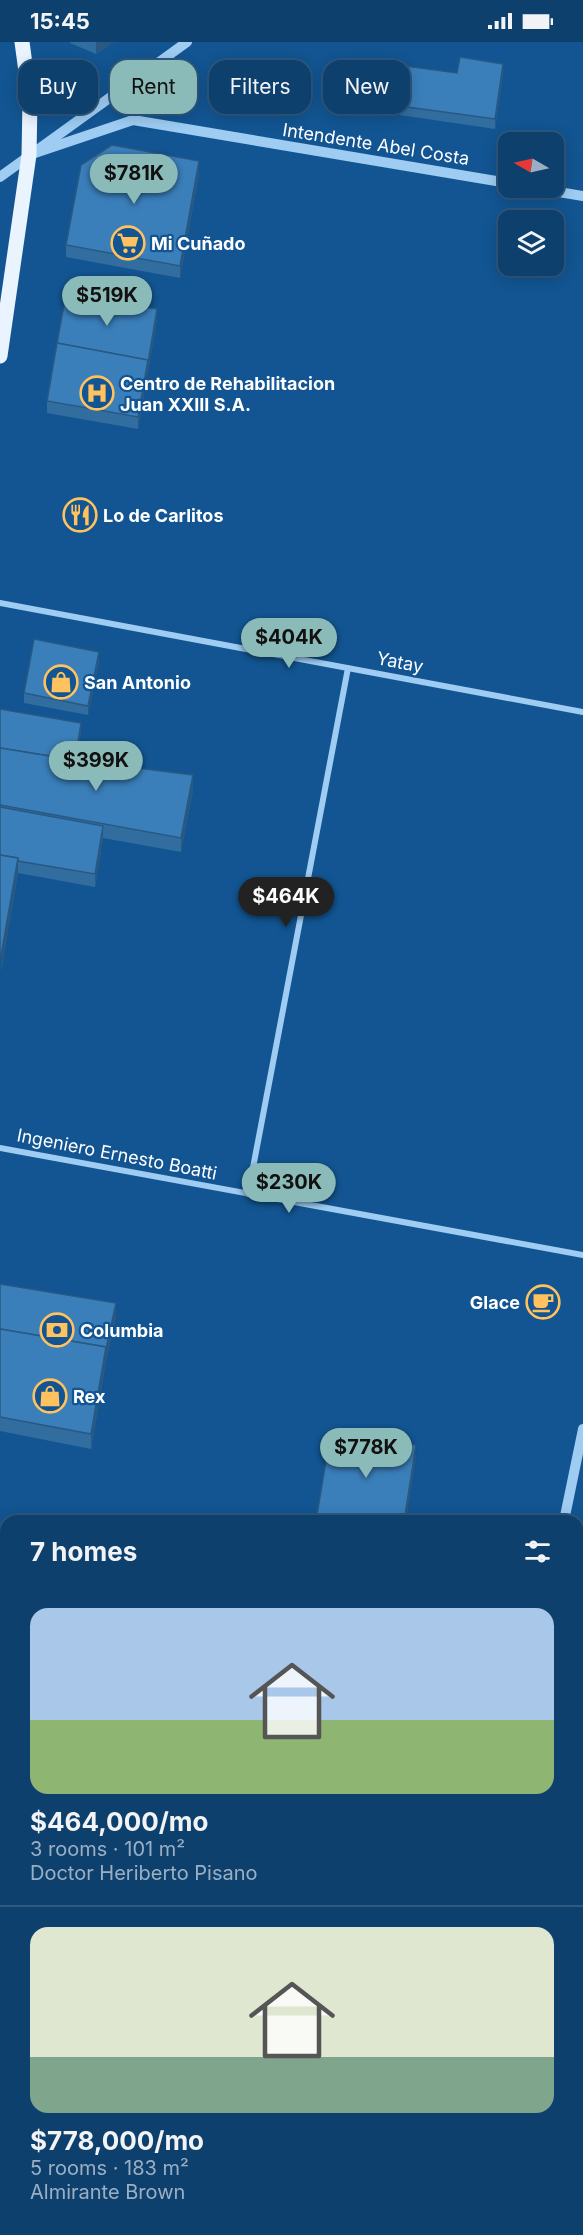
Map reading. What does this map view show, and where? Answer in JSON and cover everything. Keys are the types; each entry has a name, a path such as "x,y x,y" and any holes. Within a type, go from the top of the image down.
{"main road":[{"path":"0,356 29,155 30,101 22,42"}],"street":[{"path":"0,177 187,42"},
{"name":"Intendente Abel Costa","path":"29,155 133,120 498,181"},
{"path":"564,192 583,195"},
{"name":"Yatay","path":"0,603 583,712"},
{"path":"248,1194 348,668"},
{"name":"Ingeniero Ernesto Boatti","path":"0,1148 583,1255"},
{"path":"565,1515 583,1429"}],"building":[{"path":"460,57 503,64 495,119 410,107 410,67 457,73"},
{"path":"112,145 199,161 180,266 66,245 81,165"},
{"path":"66,294 157,309 148,363 148,360 57,343"},
{"name":"Centro de Rehabilitacion Juan XXIII S.A.","path":"57,343 148,360 138,417 47,401"},
{"name":"San Antonio","path":"34,639 99,652 88,706 24,693"},
{"path":"0,709 81,723 75,760 0,748"},
{"path":"0,748 193,775 181,838 0,805"},
{"path":"0,807 103,826 95,874 18,861 18,858 0,855"},
{"path":"0,855 18,858 1,956 0,956"},
{"name":"Columbia","path":"0,1284 116,1303 106,1349 106,1347 0,1329"},
{"name":"Rex","path":"0,1329 106,1347 91,1434 0,1417"},
{"path":"331,1431 416,1445 405,1515 317,1515"}],"place":[{"name":"Mi Cuñado","path":"128,243"},
{"name":"Centro de Rehabilitacion Juan XXIII S.A.","path":"97,393"},
{"name":"Lo de Carlitos","path":"80,515"},
{"name":"San Antonio","path":"61,682"},
{"name":"Glace","path":"543,1302"},
{"name":"Columbia","path":"57,1330"},
{"name":"Rex","path":"50,1396"}]}
